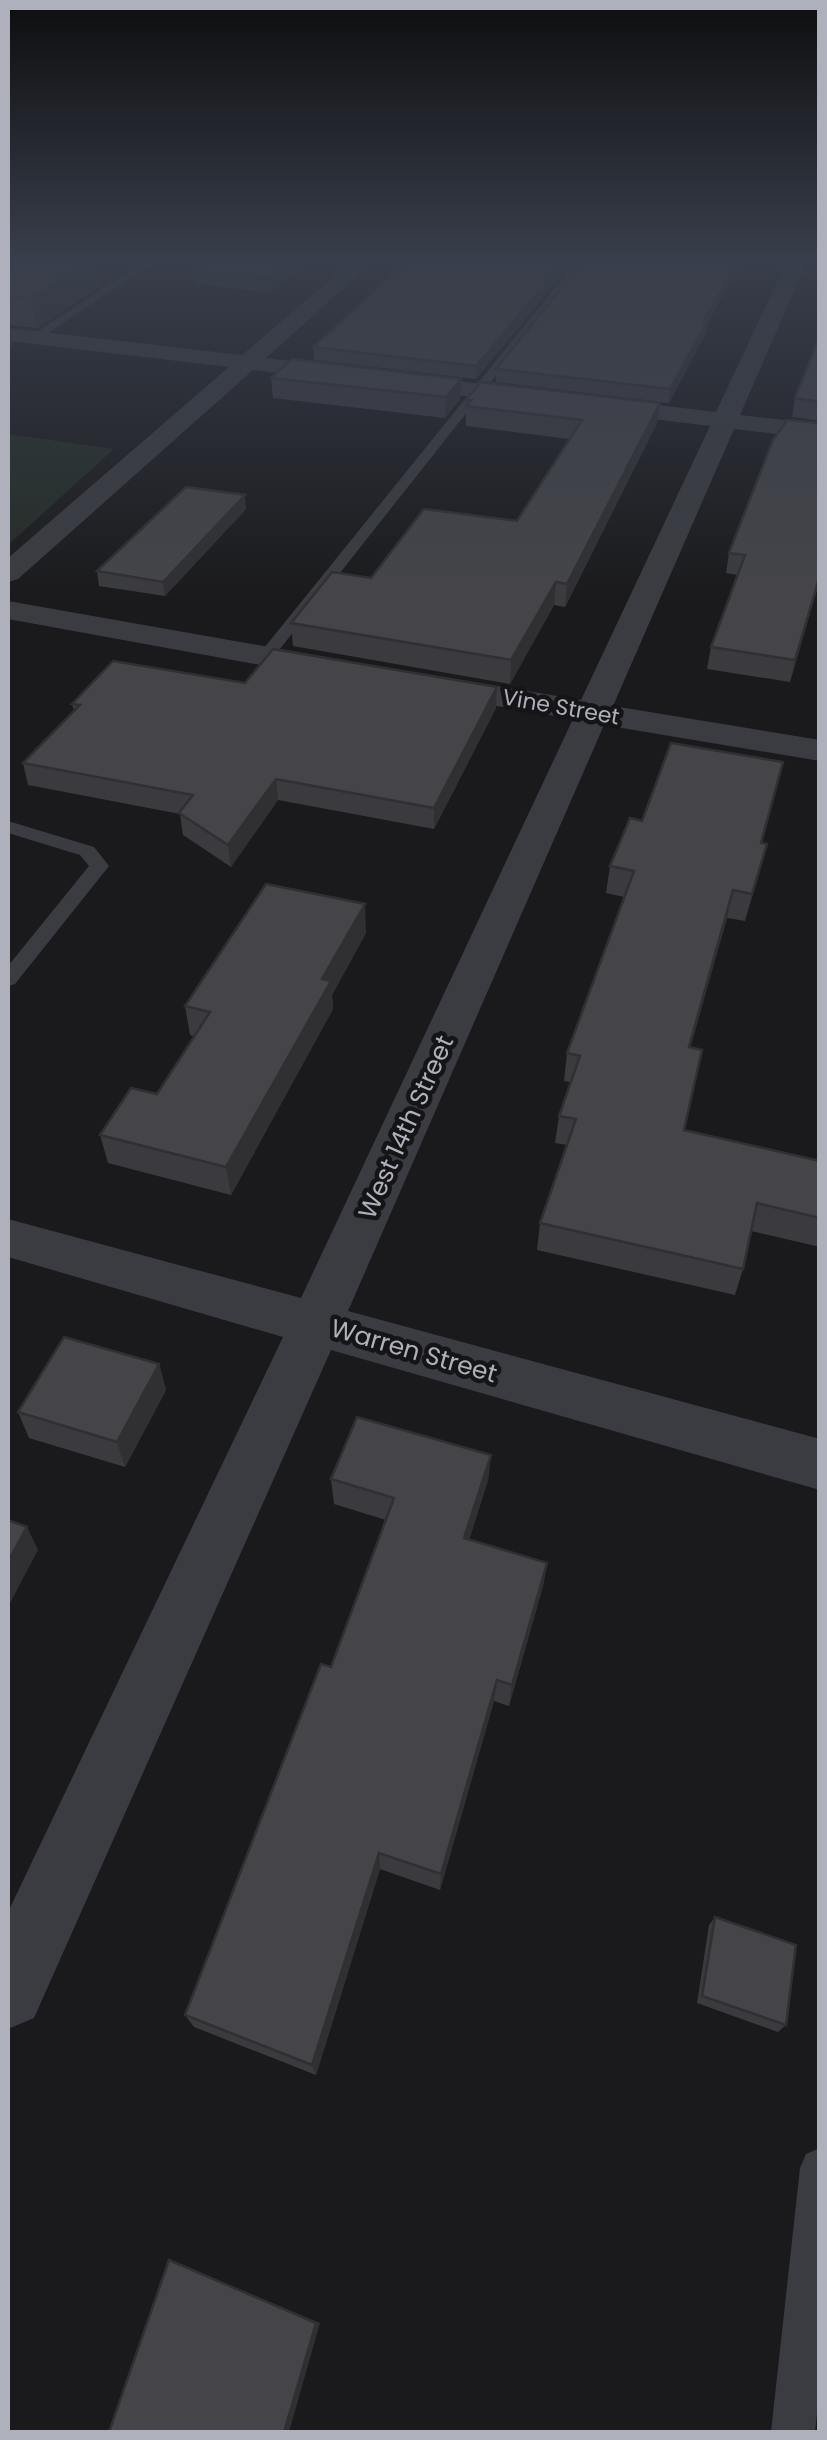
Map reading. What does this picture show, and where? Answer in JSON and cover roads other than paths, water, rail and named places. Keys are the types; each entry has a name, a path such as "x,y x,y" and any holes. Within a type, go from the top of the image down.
{"street":[{"path":"8,573 236,373"},
{"path":"328,373 820,432"},
{"name":"West 14th Street","path":"8,1992 747,373"},
{"path":"8,610 362,673"},
{"name":"Vine Street","path":"401,679 820,751"},
{"name":"Warren Street","path":"8,1238 820,1465"}],"lane":[{"path":"266,656 492,373"},
{"path":"8,827 87,851 99,866 8,979"},
{"path":"793,2432 820,2168"}]}
